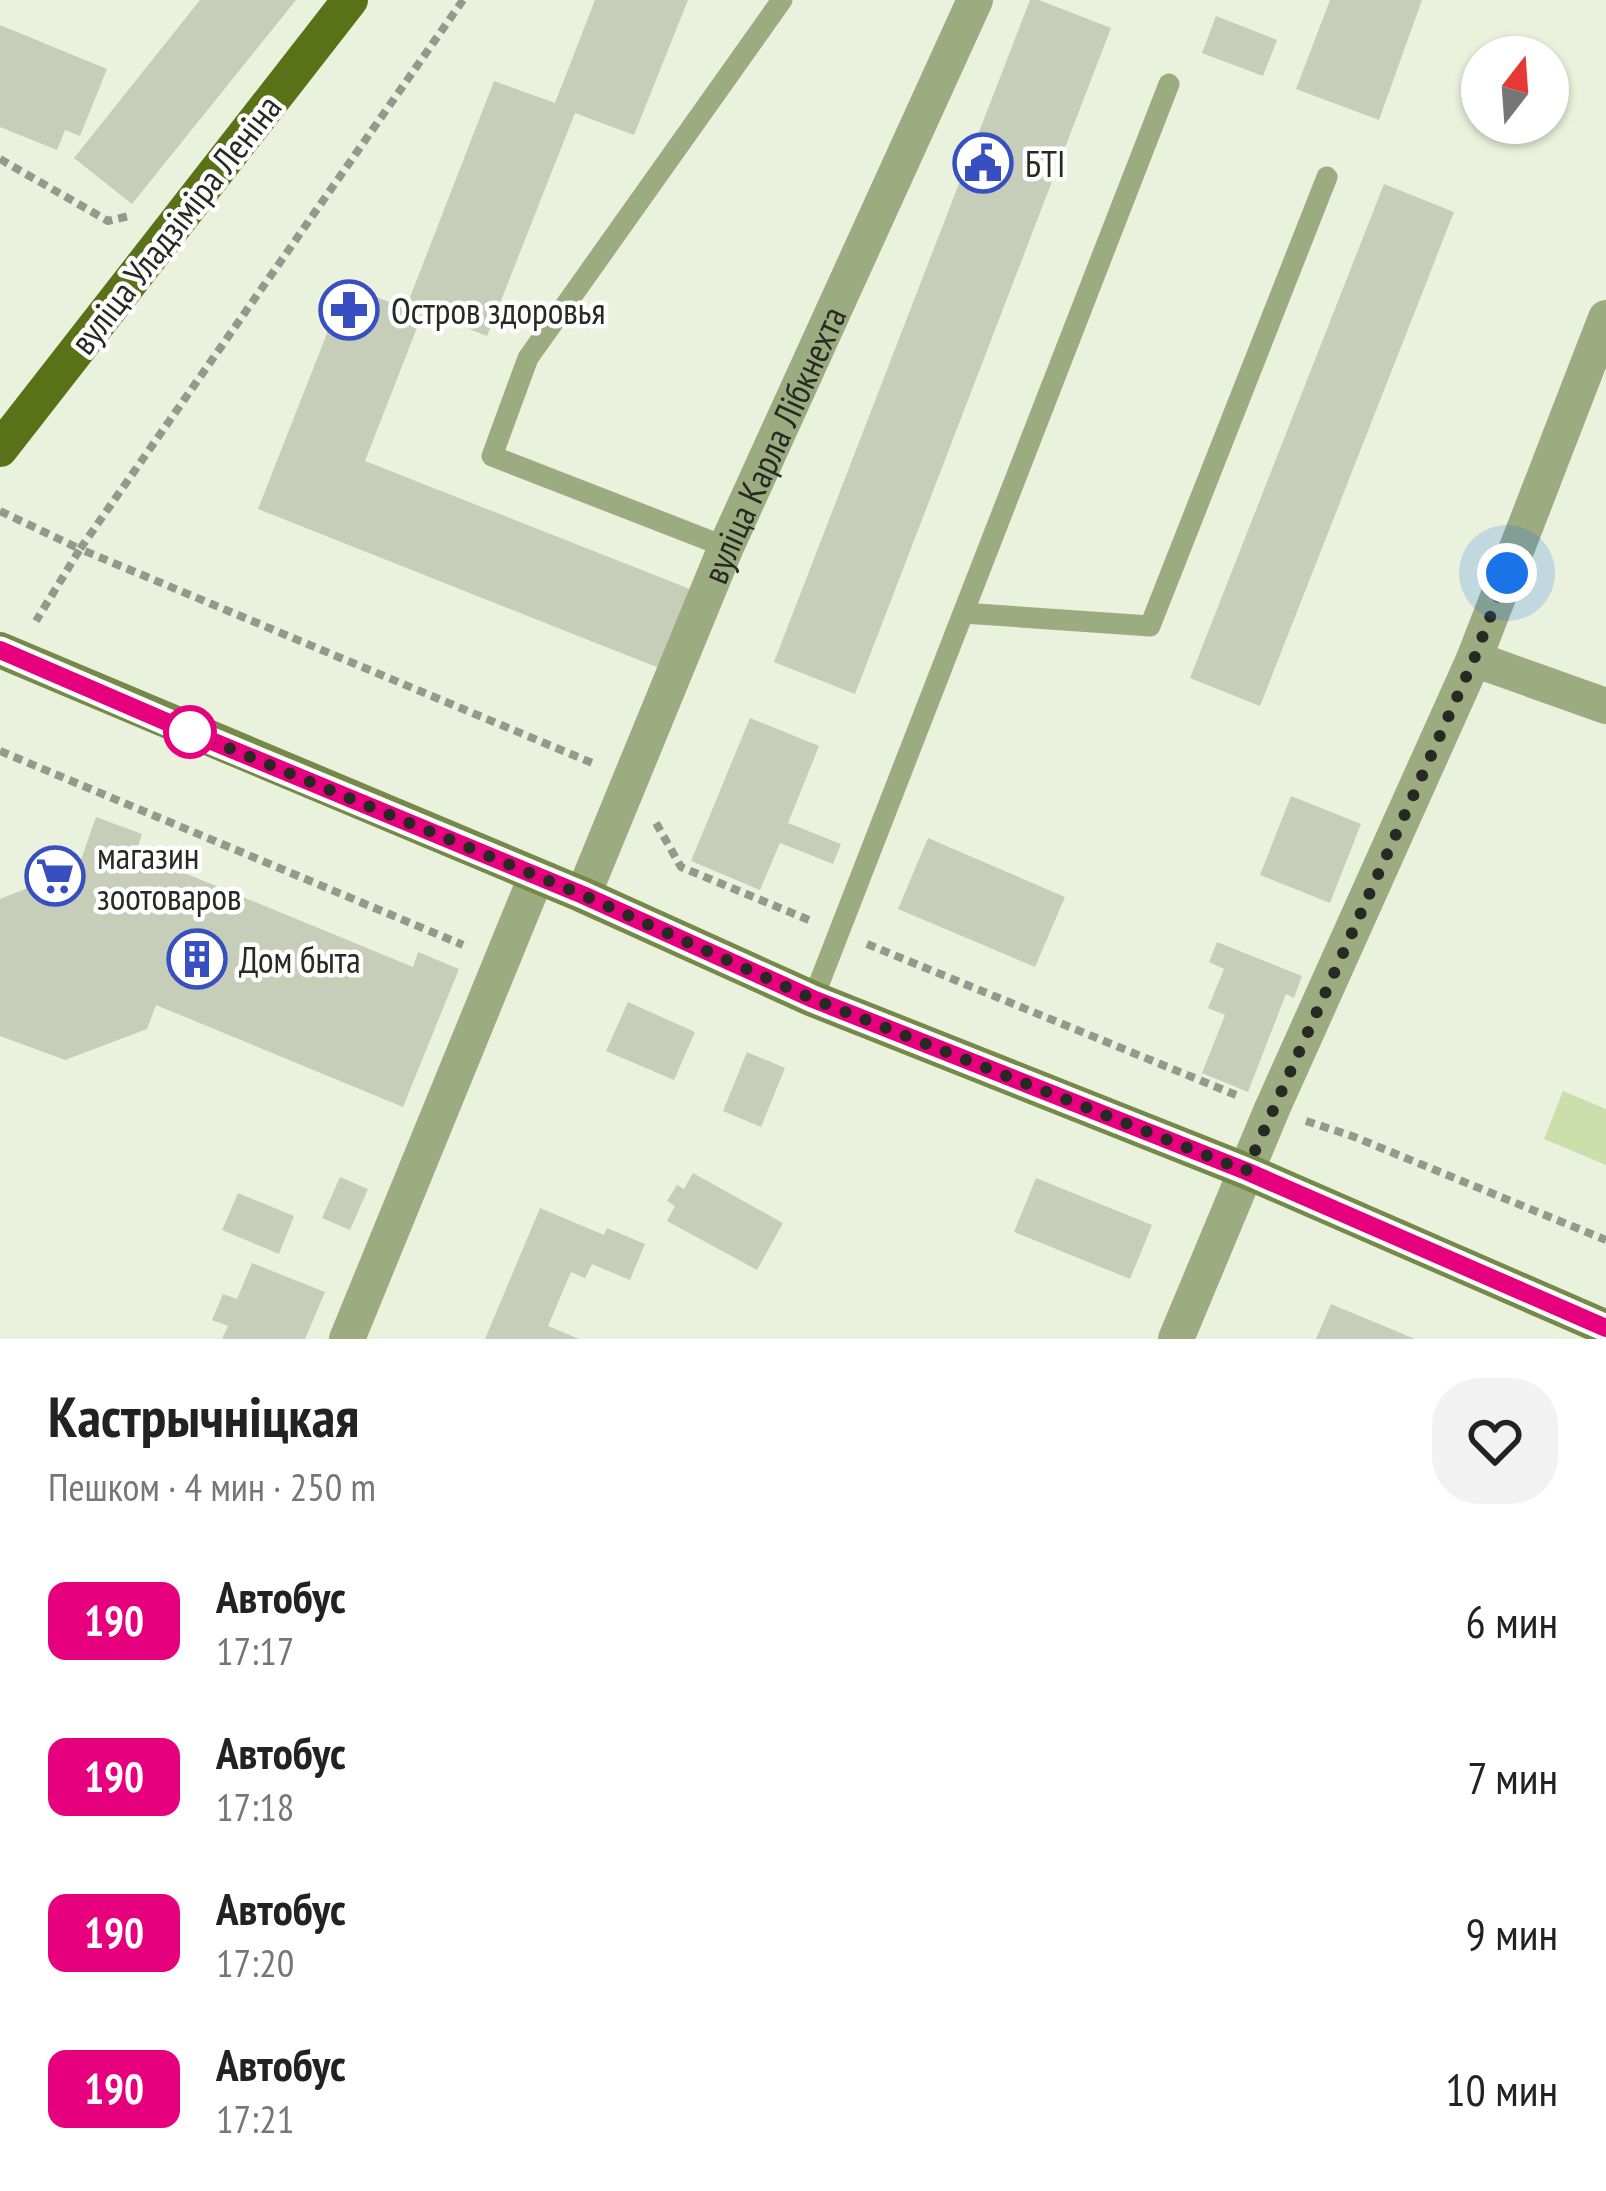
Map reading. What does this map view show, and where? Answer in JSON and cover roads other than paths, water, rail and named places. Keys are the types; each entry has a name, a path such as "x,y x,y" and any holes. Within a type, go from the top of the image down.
{"main road":[{"name":"вуліца Уладзіміра Леніна","path":"0,448 350,0"},
{"path":"7,653 583,895 813,999 1246,1171 1606,1328"}],"street":[{"name":"вуліца Карла Лібкнехта","path":"583,895 726,548 974,0"},
{"path":"1176,1339 1474,659 1606,317"},
{"path":"1474,659 1606,706"},
{"path":"346,1339 536,877"}],"lane":[{"path":"726,548 492,456 528,358 782,0"},
{"path":"813,999 1169,84"},
{"path":"963,613 1150,626 1327,177"}],"place":[{"name":"БТІ","path":"983,163"},
{"name":"Остров здоровья","path":"349,310"},
{"name":"магазин зоотоваров","path":"55,876"},
{"name":"Дом быта","path":"197,959"}]}
